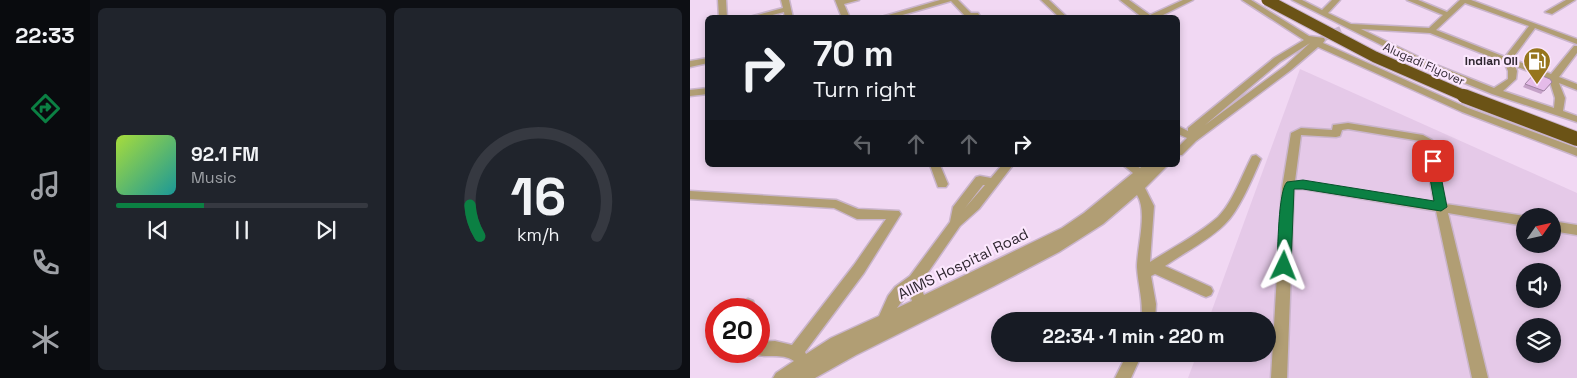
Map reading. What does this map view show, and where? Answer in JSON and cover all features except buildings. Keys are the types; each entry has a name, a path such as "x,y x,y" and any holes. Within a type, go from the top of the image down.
{"highway":[{"name":"Alugadi Flyover","path":"1267,0 1365,52 1416,76 1514,116 1577,139"},
{"name":"Alugadi Flyover","path":"1278,0 1422,72 1577,132"}],"street":[{"path":"722,0 723,15"},
{"path":"785,0 788,15"},
{"path":"845,15 840,2 855,0"},
{"path":"900,15 948,0"},
{"path":"954,0 969,15"},
{"path":"1045,0 1062,15"},
{"path":"1124,0 1146,15"},
{"path":"1156,15 1189,0"},
{"path":"1246,0 1314,42 1465,110 1577,152"},
{"path":"1296,0 1310,3 1323,14 1345,27 1428,65 1495,92 1577,119"},
{"path":"1323,14 1336,0"},
{"path":"1411,0 1449,15"},
{"path":"1431,31 1464,0 1577,42"},
{"path":"1549,12 1571,0"},
{"path":"762,15 787,9"},
{"path":"1507,60 1534,25"},
{"path":"1345,27 1431,31 1577,87"},
{"path":"1182,132 1277,60 1294,50 1314,42"},
{"path":"1180,150 1192,138 1288,68 1314,42"},
{"path":"1553,78 1577,48"},
{"path":"1495,92 1513,79 1514,70 1507,60"},
{"path":"690,64 705,61"},
{"path":"1553,78 1560,98 1558,113"},
{"path":"690,92 705,91"},
{"path":"1279,378 1288,188 1296,133 1306,130 1336,134 1337,127 1348,126 1423,138 1428,142 1480,378"},
{"path":"1149,271 1223,219 1242,188 1256,159"},
{"path":"936,167 942,184"},
{"path":"885,319 893,300 900,291 915,280 956,223 975,206 1006,167"},
{"path":"1131,167 1143,176 1144,196 1148,206 1148,312"},
{"name":"AIIMS Hospital Road","path":"782,378 836,342 923,302 1066,230 1143,176 1159,167"},
{"name":"AIIMS Hospital Road","path":"801,378 807,360 960,296 1074,237 1098,221 1143,176"},
{"path":"1288,188 1295,184 1303,185 1516,220"},
{"path":"690,195 836,204 857,214 895,214 859,268 807,360 770,348"},
{"path":"1561,227 1577,230"},
{"path":"1149,271 1206,292"},
{"path":"915,280 916,296 923,302"},
{"path":"1123,378 1131,362"}],"shaded area":[{"path":"1300,69 1577,193 1577,378 1188,378 1194,362 1276,362 1276,312 1211,312"}],"tunnel":[{"path":"1322,38 1343,29"}],"place":[{"name":"Indian Oil","path":"1537,85"}],"route":[{"path":"1284,266 1288,188 1291,185 1303,185 1441,207 1433,161"}]}
